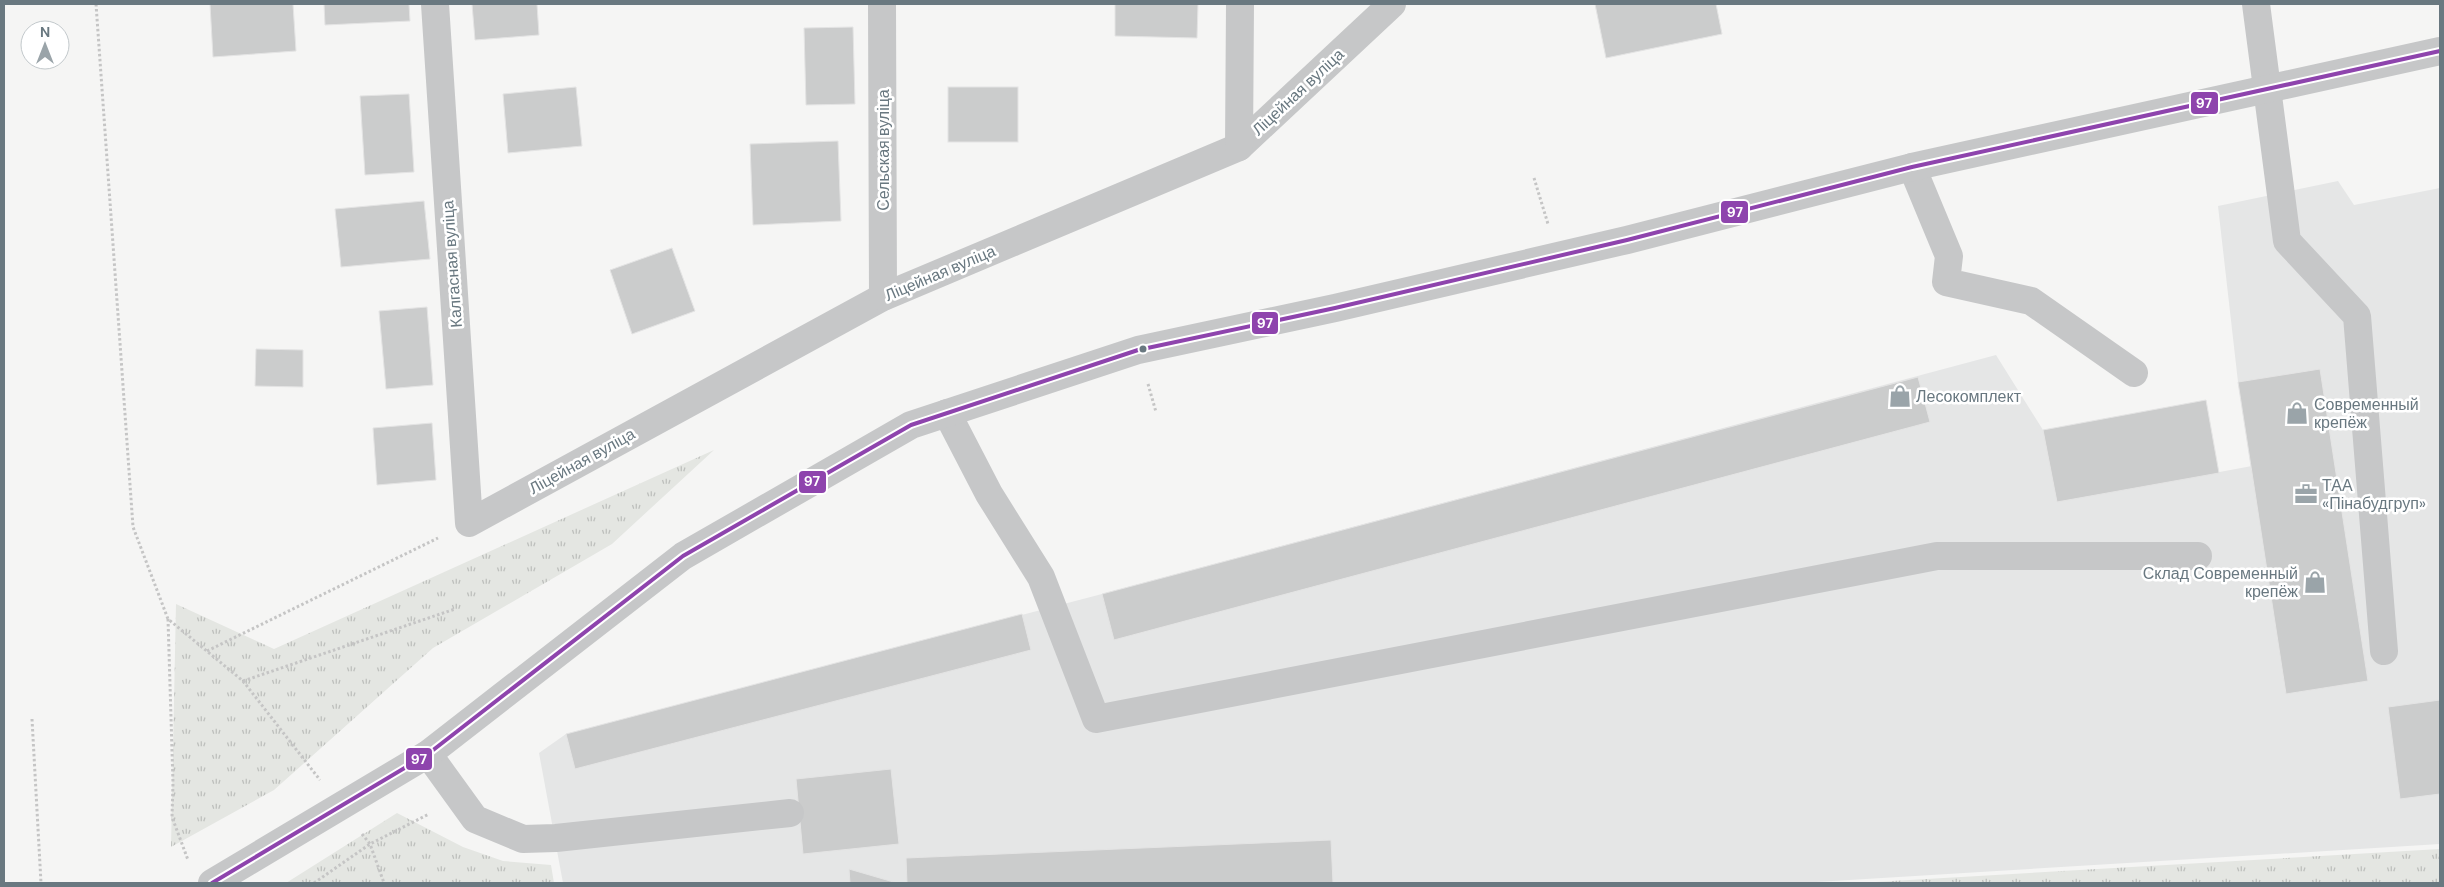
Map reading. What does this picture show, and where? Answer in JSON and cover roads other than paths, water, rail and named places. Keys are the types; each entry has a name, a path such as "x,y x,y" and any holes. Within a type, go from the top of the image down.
{"street":[{"name":"Калгасная вуліца","path":"435,4 469,523"},
{"name":"Сельская вуліца","path":"882,4 883,297"},
{"path":"1239,147 1240,4"},
{"name":"Ліцейная вуліца","path":"469,523 883,297 1239,147 1392,4"},
{"path":"2256,4 2287,241 2357,316 2384,651"},
{"path":"212,883 428,754 683,556 911,425 1138,350 1335,308 1558,256 1912,167 2440,50"},
{"path":"1912,167 1949,256 1946,282 2031,301 2134,373"},
{"path":"947,413 989,494 1041,576 1096,719 1937,556 2198,556"},
{"path":"428,754 458,798 476,819 523,839 556,838 790,813"}],"place":[{"name":"Лесокомплект","path":"1900,396"},
{"name":"Современный крепёж","path":"2297,413"},
{"name":"ТАА «Пінабудгруп»","path":"2306,494"},
{"name":"Склад Современный крепёж","path":"2315,582"}]}
